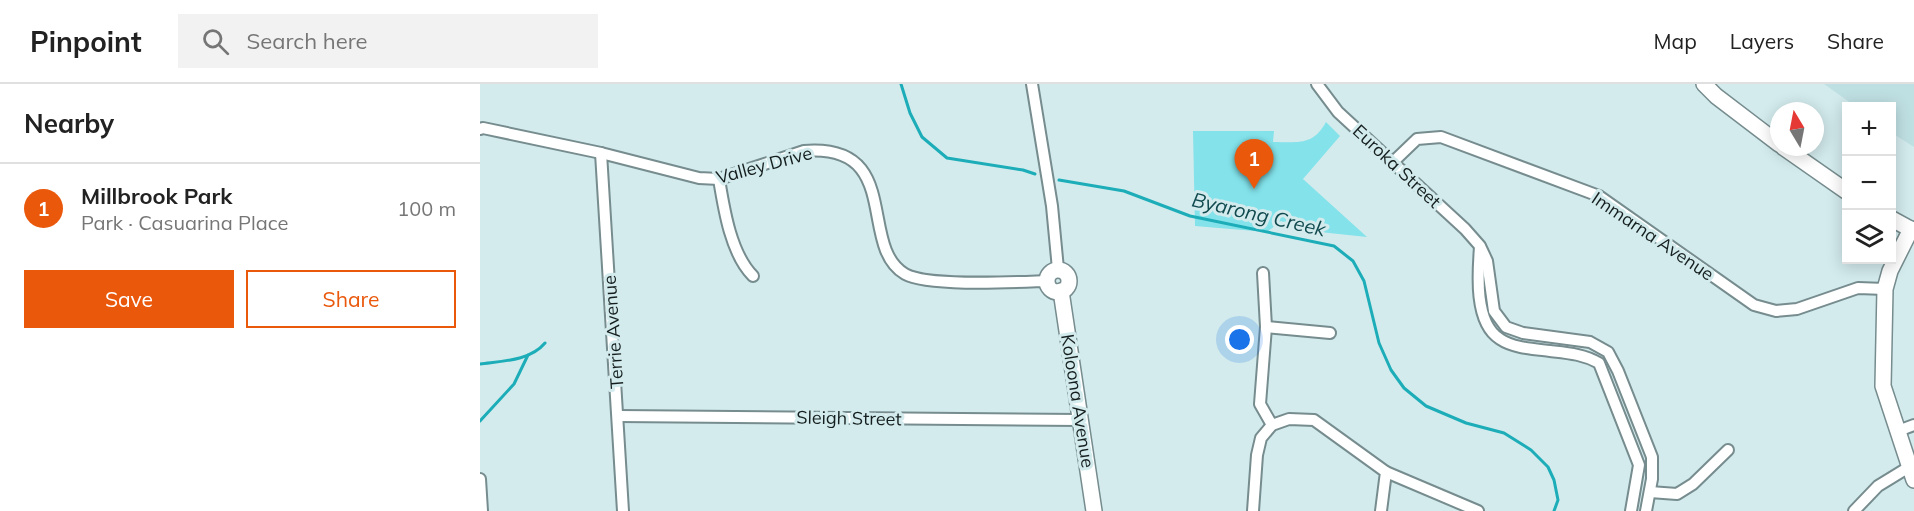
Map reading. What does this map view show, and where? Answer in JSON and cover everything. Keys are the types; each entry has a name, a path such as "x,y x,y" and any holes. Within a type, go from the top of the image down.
{"street":[{"path":"1032,84 1052,206 1058,269"},
{"name":"Euroka Street","path":"1317,84 1338,112 1465,229 1480,246 1487,261 1494,311 1506,327 1523,333 1590,342 1608,352 1618,371 1652,457 1652,479 1646,511"},
{"path":"1704,84 1770,138"},
{"name":"Valley Drive","path":"480,129 601,153 699,178 719,179 804,151 835,153 852,161 865,177 874,197 886,250 894,265 907,276 929,280 1046,281"},
{"name":"Immarna Avenue","path":"1393,162 1416,139 1441,137 1599,196 1754,305 1776,311 1797,309 1858,288 1885,289"},
{"name":"Terrie Avenue","path":"601,153 623,511"},
{"path":"1795,156 1842,188"},
{"path":"719,179 724,208 739,258 753,276"},
{"path":"1854,511 1878,486 1912,473 1883,386 1885,289 1890,271 1913,230 1896,221"},
{"path":"1480,246 1480,305 1484,321 1499,339 1520,347 1586,356 1599,363 1639,465 1631,511"},
{"path":"1058,269 1065,272 1069,278 1067,287 1061,291 1051,290 1046,281 1051,272 1058,269"},
{"path":"1263,273 1266,327 1260,404 1272,425"},
{"name":"Koloona Avenue","path":"1061,291 1094,511"},
{"path":"1266,327 1330,333"},
{"name":"Sleigh Street","path":"618,416 1080,420"},
{"path":"1253,511 1257,455 1261,438 1272,425 1289,419 1314,420 1386,472 1451,506 1478,511"},
{"path":"1898,431 1914,425"},
{"path":"1650,492 1677,494 1693,484 1728,450"},
{"path":"1381,511 1386,472"},
{"path":"480,479 481,506"}],"shaded area":[{"path":"1824,84 1914,84 1914,147 1896,136 1896,102 1849,102"},
{"path":"1326,122 1340,136 1303,179 1367,237 1301,230 1281,221 1267,232 1195,226 1193,131 1274,131 1273,142 1297,142 1316,135"}],"waterway":[{"name":"Byarong Creek","path":"901,84 910,113 922,137 947,158 1035,174"},
{"name":"Byarong Creek","path":"1059,180 1124,191 1190,216 1334,246 1353,261 1364,281 1379,343 1391,370 1404,388 1426,406 1466,423 1504,433 1531,450 1548,467 1554,480 1558,500 1554,511"},
{"path":"480,364 524,357 545,343"},
{"path":"480,421 514,384 528,355"}],"place":[{"name":"Millbrook Park","path":"1254,189"}]}
